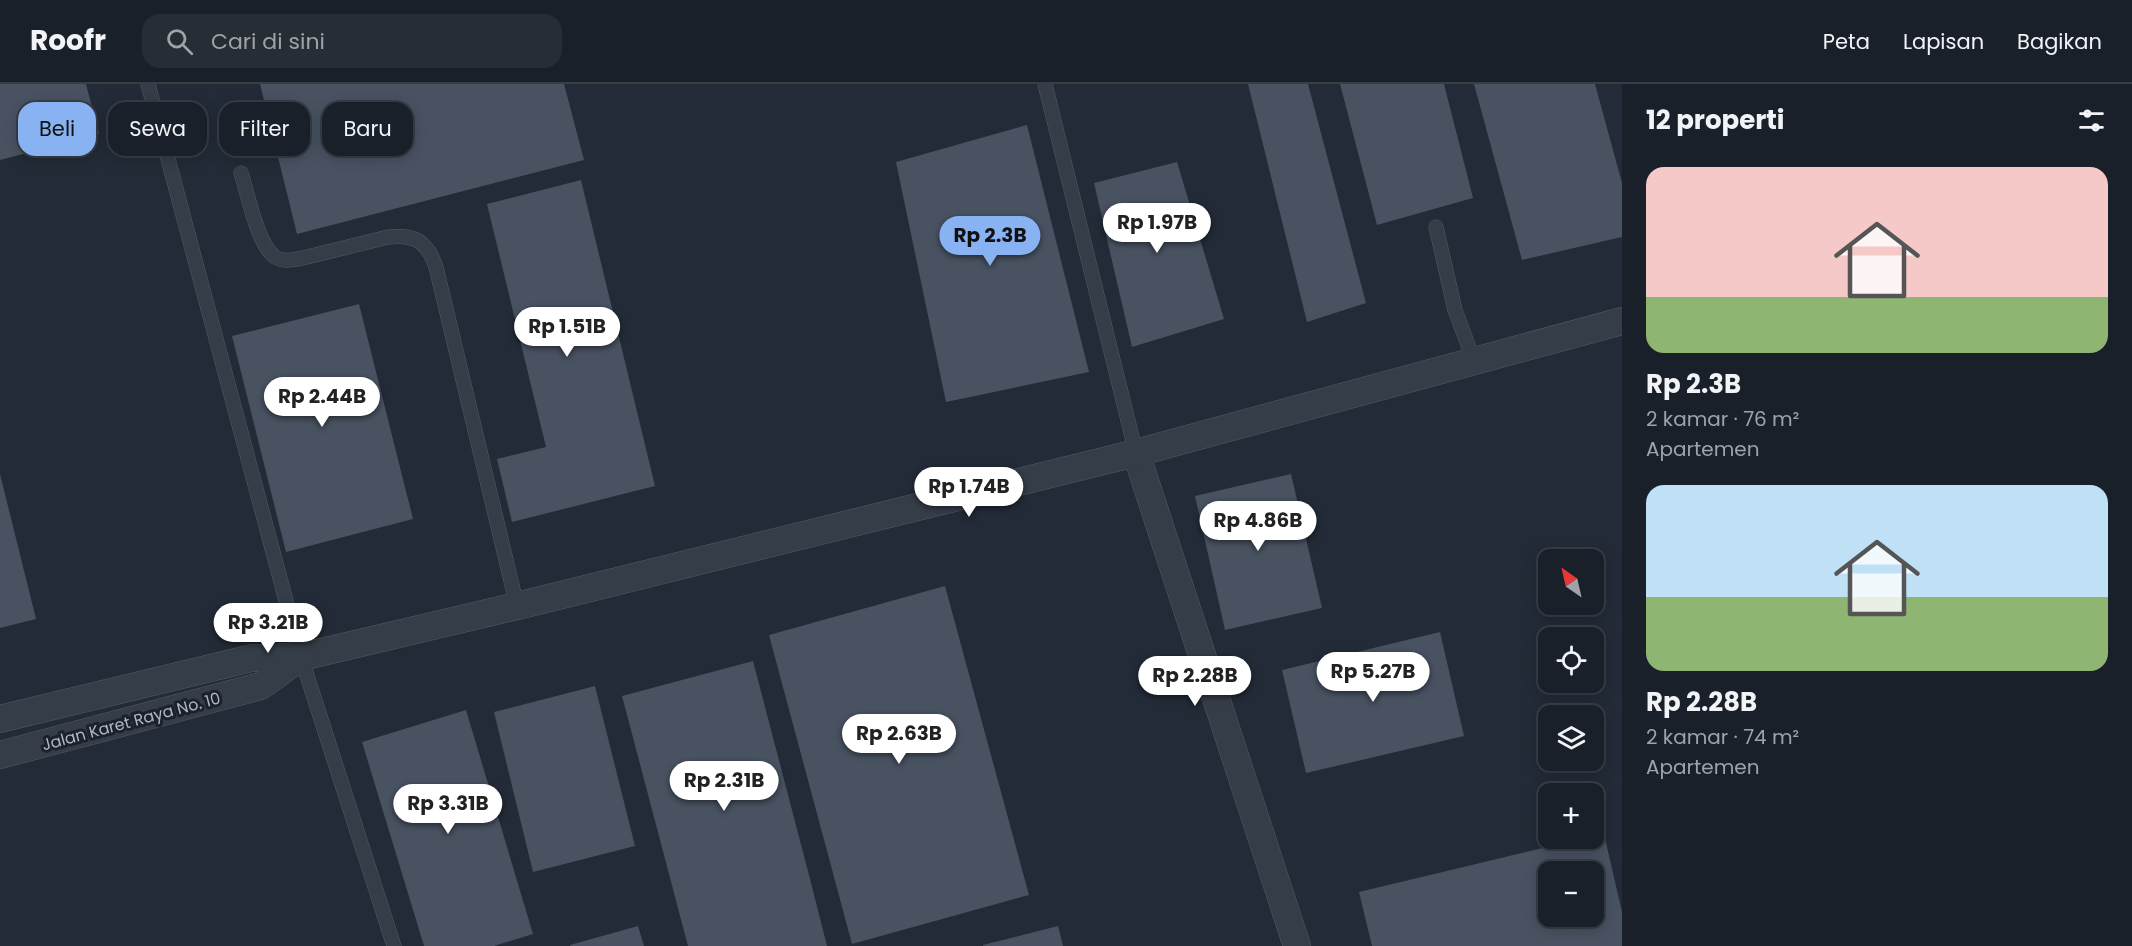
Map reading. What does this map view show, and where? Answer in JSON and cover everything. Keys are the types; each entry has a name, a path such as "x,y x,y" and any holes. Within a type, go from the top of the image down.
{"street":[{"path":"301,657 1136,453 1622,321"},
{"path":"1136,453 1297,946"},
{"name":"Jalan Karet Raya No. 10","path":"0,719 252,658 301,657"},
{"name":"Jalan Karet Raya No. 10","path":"0,755 261,686 301,657"}],"lane":[{"path":"148,84 301,657 394,946"},
{"path":"1045,84 1136,453"},
{"path":"241,173 262,240 270,252 280,259 303,258 400,236 410,237 423,244 430,252 436,267 517,606"},
{"path":"1436,227 1455,310 1474,361"}],"building":[{"path":"0,84 86,84 91,102 18,102 18,155 0,160"},
{"path":"260,84 564,84 584,160 297,234 278,156 310,156 310,102 264,102"},
{"path":"1248,84 1308,84 1366,303 1307,322"},
{"path":"1340,84 1444,84 1473,198 1377,225"},
{"path":"1474,84 1595,84 1622,183 1622,237 1522,260"},
{"path":"1027,125 1089,372 946,402 896,162"},
{"path":"1177,162 1224,319 1132,347 1094,183"},
{"path":"581,180 655,486 512,522 497,459 546,447 487,204"},
{"path":"359,304 413,519 286,552 232,336"},
{"path":"0,474 36,619 0,628"},
{"path":"1291,474 1322,608 1225,630 1195,496"},
{"path":"945,586 1029,895 852,944 769,635"},
{"path":"1440,632 1464,736 1306,773 1282,670"},
{"path":"753,661 827,946 688,946 622,696"},
{"path":"595,686 635,846 533,872 494,712"},
{"path":"466,710 533,934 494,946 424,946 362,742"},
{"path":"1604,834 1622,912 1622,946 1372,946 1359,892 1539,849 1604,849"},
{"path":"638,926 644,946 570,946 570,945"},
{"path":"1058,926 1063,946 983,946 983,945"}]}
